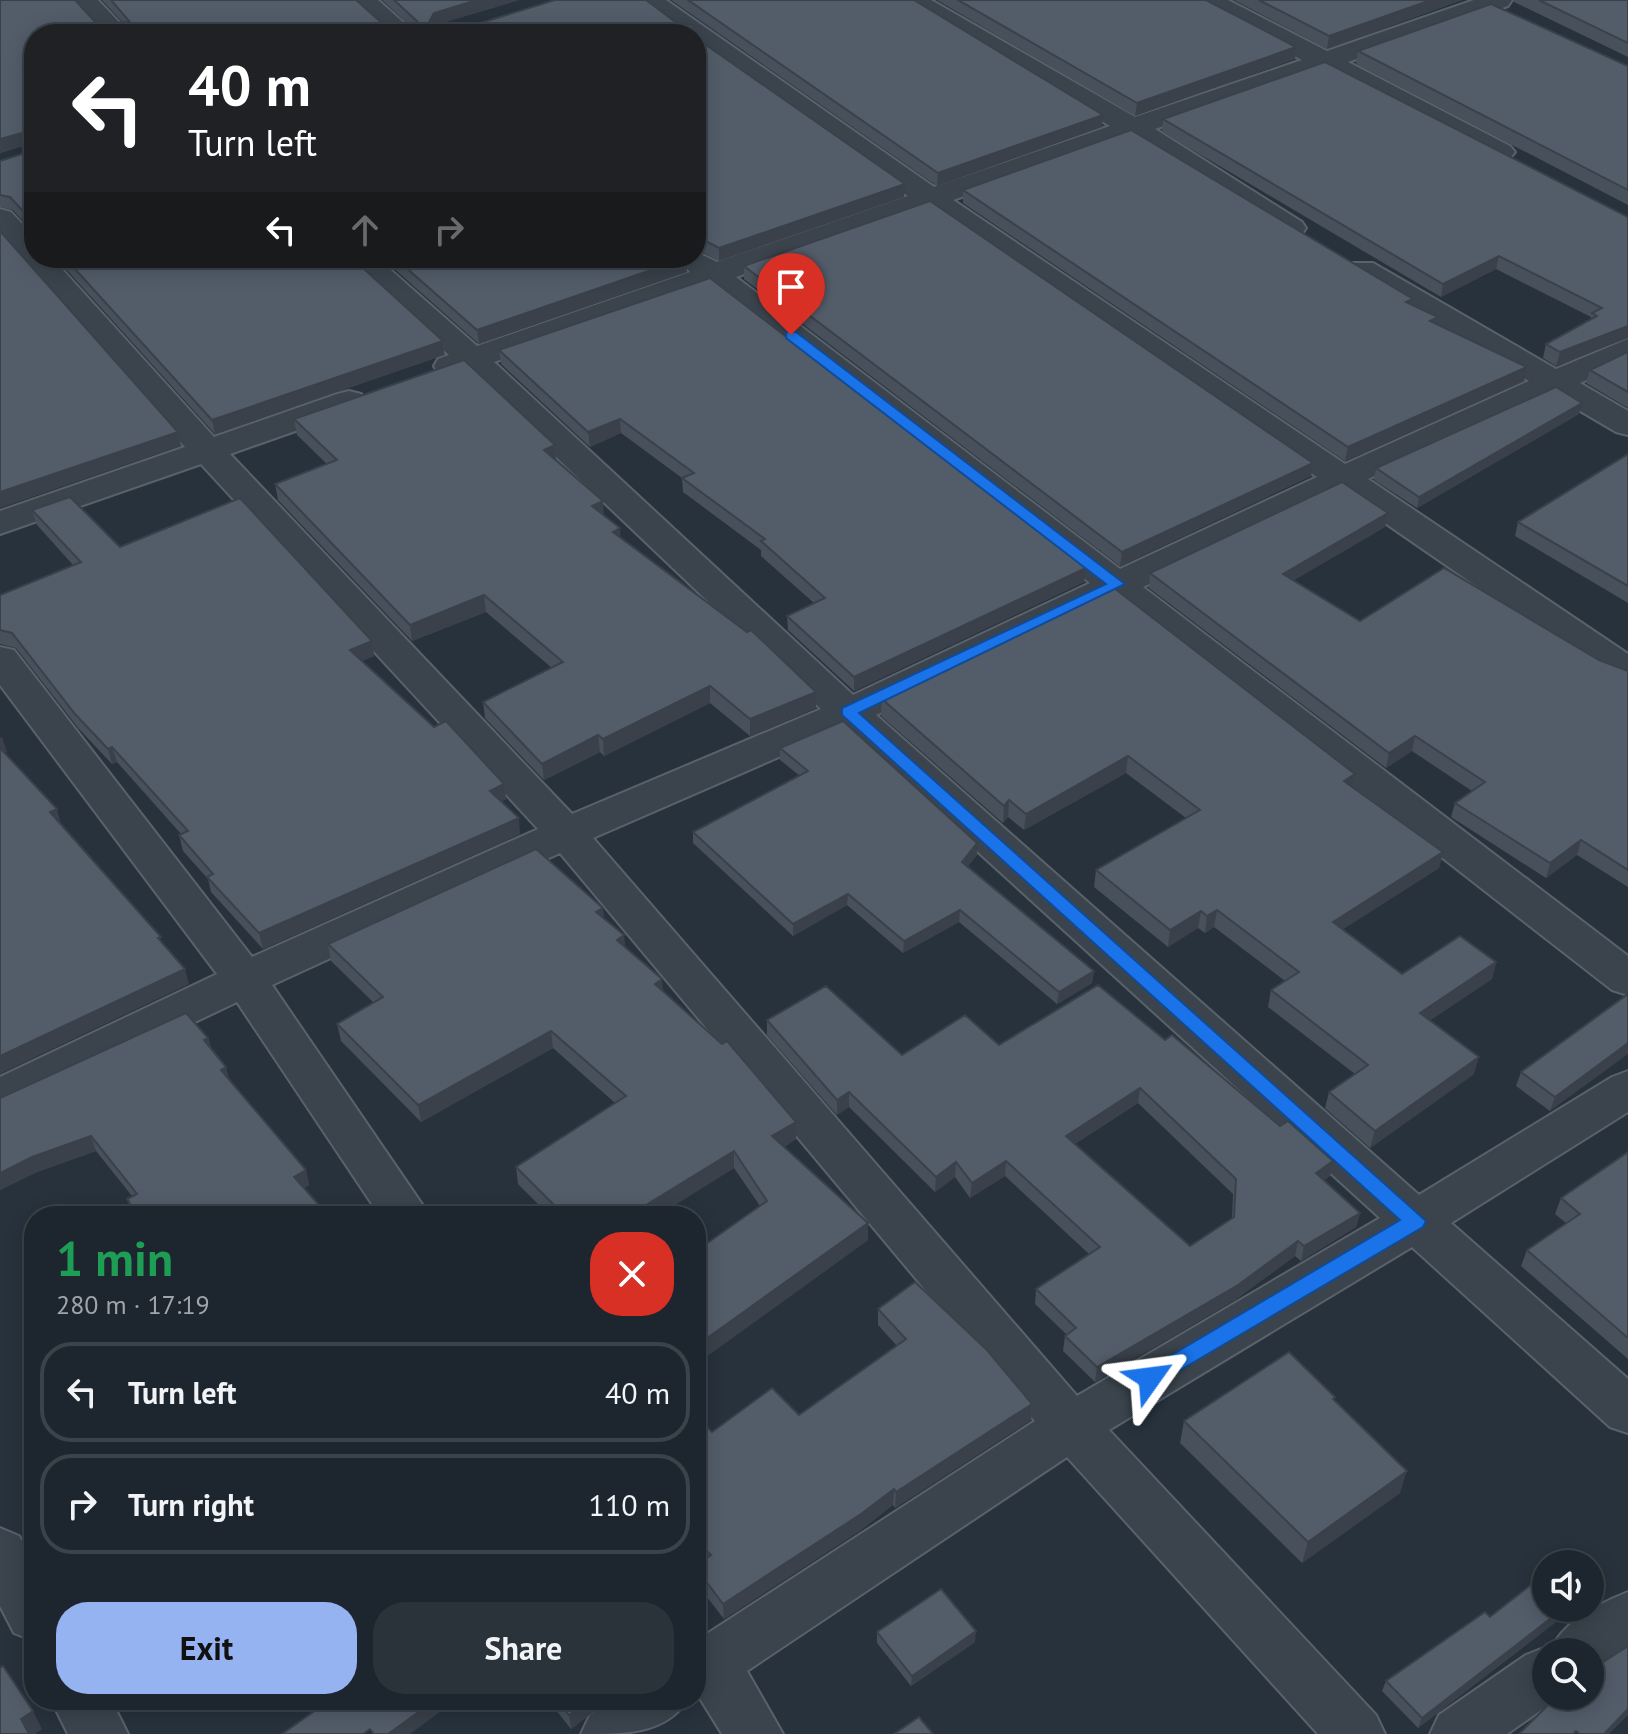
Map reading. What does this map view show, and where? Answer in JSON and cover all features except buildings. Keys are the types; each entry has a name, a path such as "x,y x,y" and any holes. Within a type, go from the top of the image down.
{"street":[{"path":"83,0 107,24"},
{"path":"362,0 391,24"},
{"path":"649,0 683,24"},
{"path":"912,0 1135,129 1315,242"},
{"path":"1208,0 1519,162"},
{"path":"706,266 933,200 1327,61 1498,5"},
{"path":"706,40 933,200 1628,672"},
{"path":"0,218 24,245"},
{"path":"1342,257 1628,425"},
{"path":"45,268 207,450 566,833 1071,1426 1356,1734"},
{"path":"370,268 472,359 848,712 1628,1411"},
{"path":"428,374 700,268"},
{"path":"704,268 1628,979"},
{"path":"0,1097 245,979 566,833 848,712 1341,478 1628,349"},
{"path":"0,523 384,389"},
{"path":"0,659 245,979 399,1206"},
{"path":"706,1657 1071,1426 1416,1221 1628,1089"},
{"path":"0,1553 24,1597"},
{"path":"1599,1638 1628,1618"},
{"path":"706,1667 754,1734"},
{"path":"1459,1734 1532,1684"},
{"path":"86,1710 99,1734"},
{"path":"610,1734 644,1710"}],"route":[{"path":"791,335 1117,584 848,712 1416,1221 1150,1378"}]}
